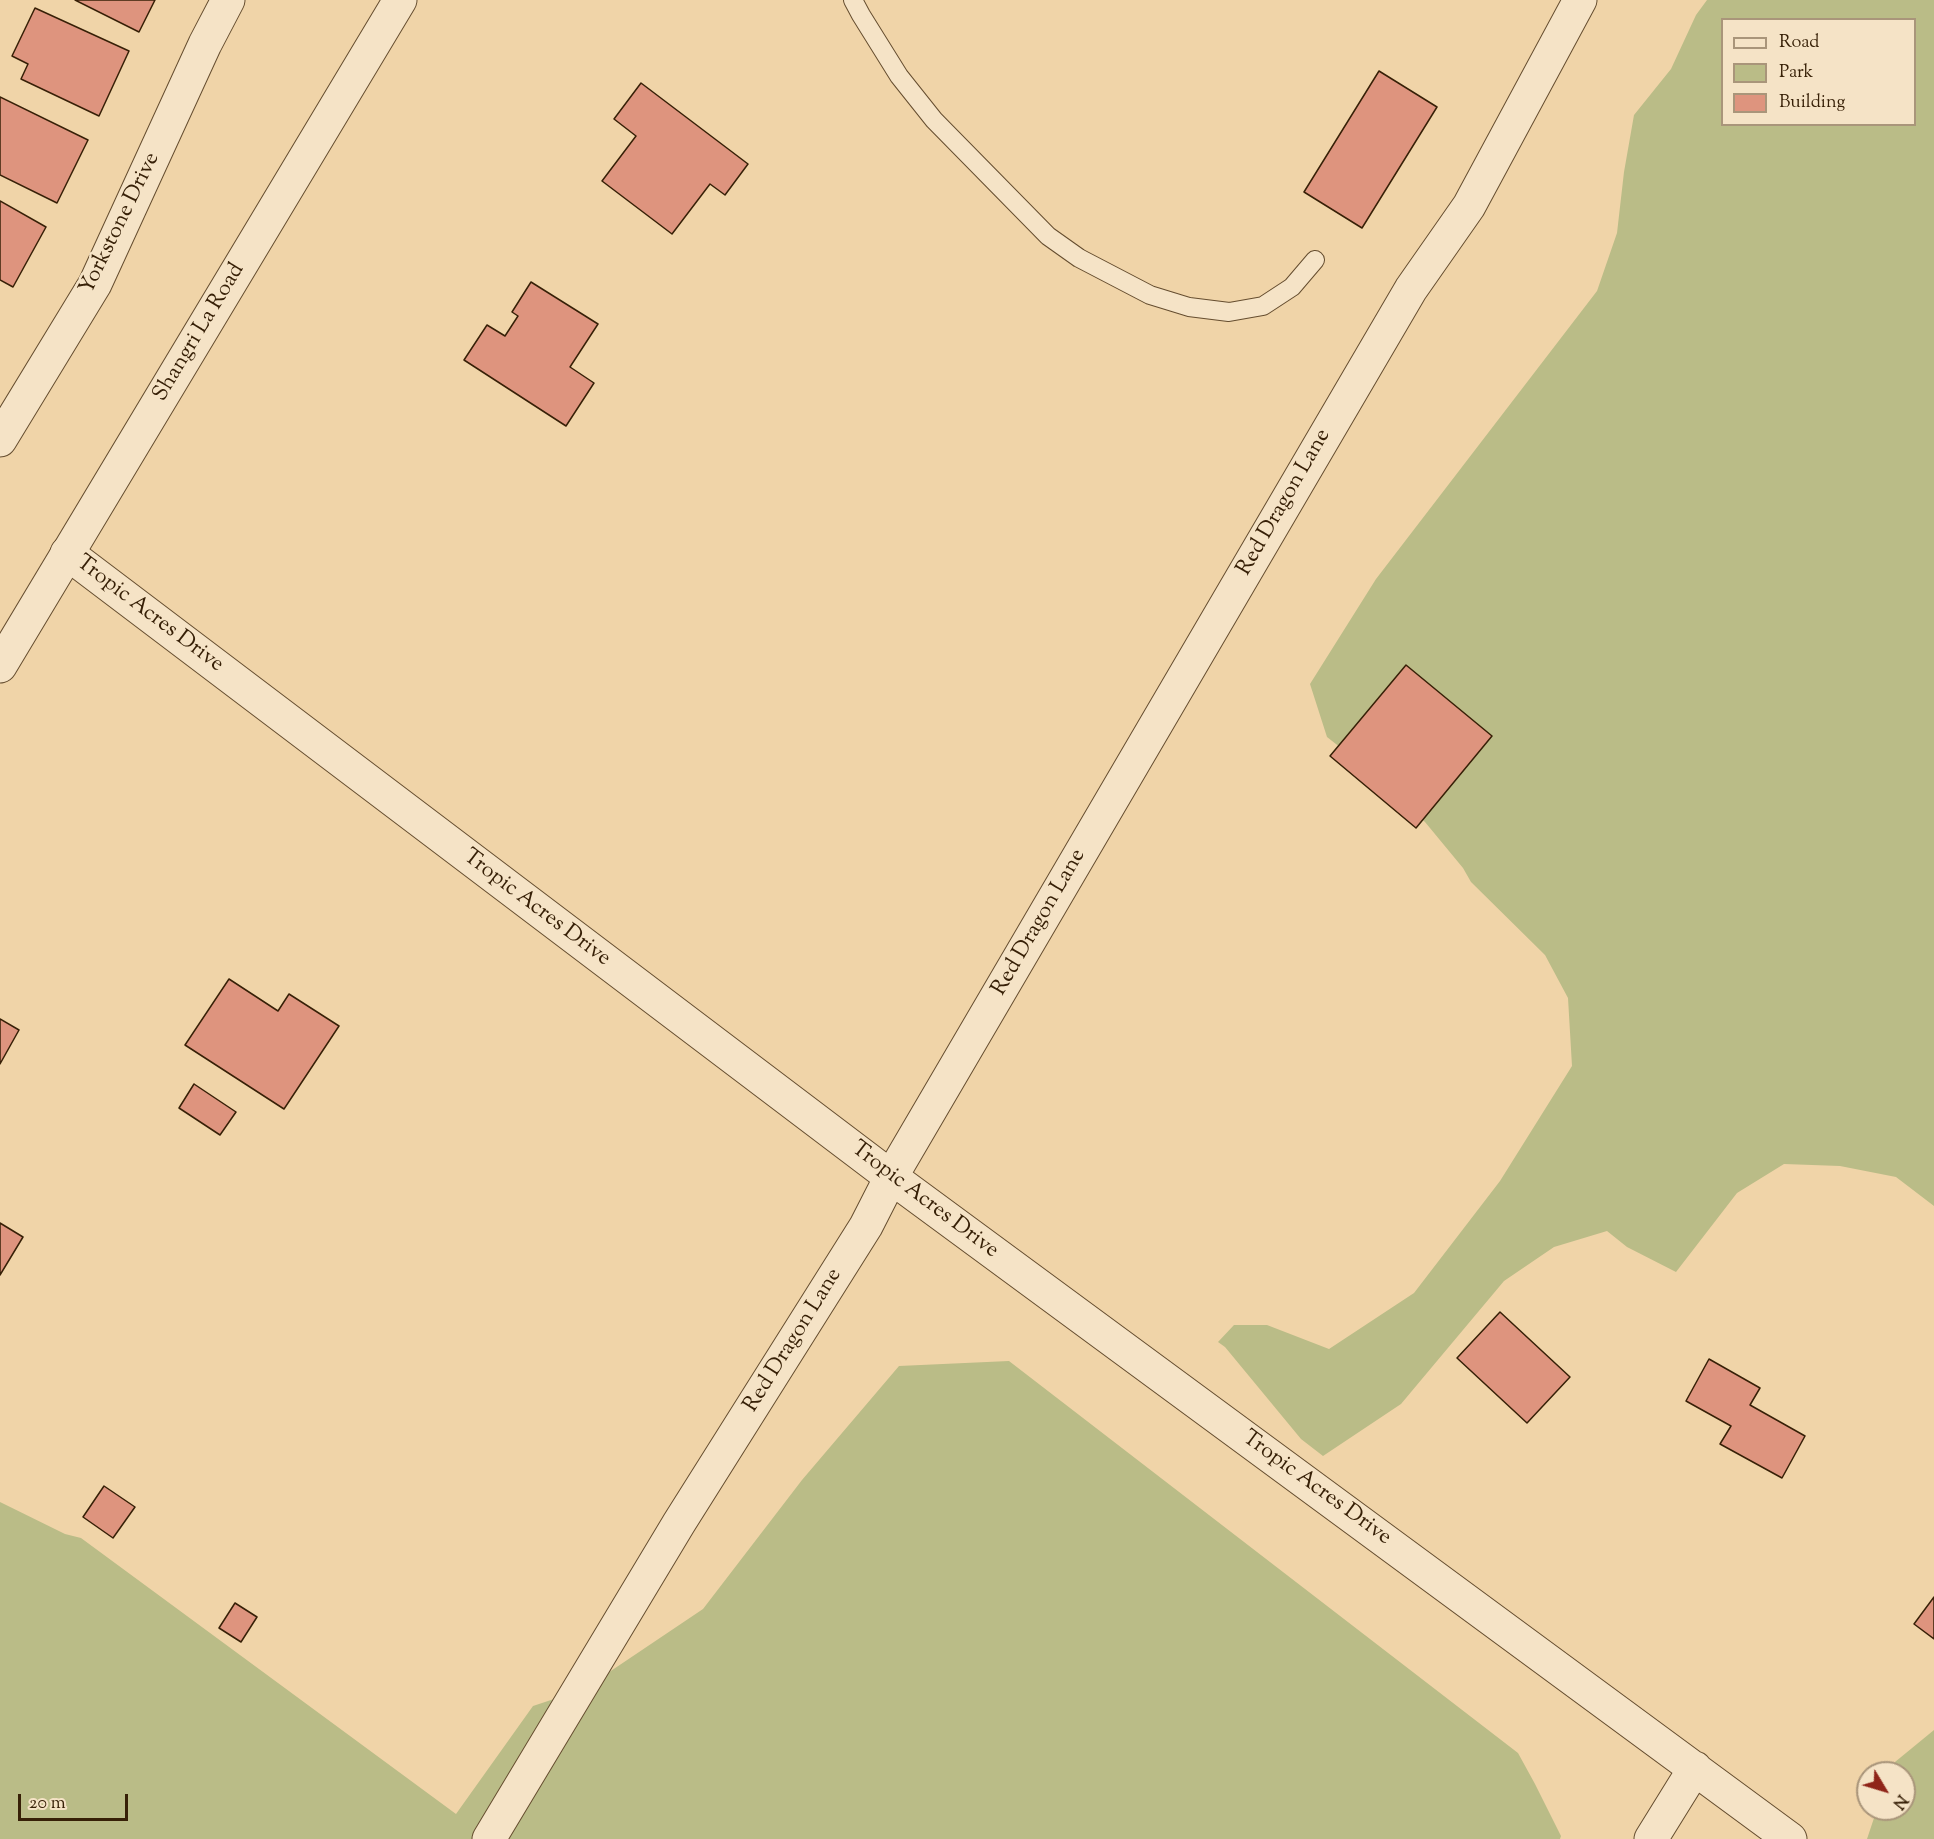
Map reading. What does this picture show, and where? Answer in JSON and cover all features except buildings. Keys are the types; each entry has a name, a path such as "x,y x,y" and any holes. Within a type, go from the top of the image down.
{"street":[{"name":"Yorkstone Drive","path":"0,440 95,284 205,44 228,0"},
{"name":"Shangri La Road","path":"0,666 400,0"},
{"name":"Red Dragon Lane","path":"489,1839 679,1523 866,1226 891,1177 1411,289 1469,206 1580,0"},
{"name":"Tropic Acres Drive","path":"67,553 891,1177 1790,1839"},
{"path":"1651,1839 1695,1768"}],"lane":[{"path":"853,0 899,76 934,120 1048,236 1079,258 1150,295 1189,307 1229,312 1263,306 1292,287 1315,260"}],"green space":[{"path":"1707,0 1934,0 1934,1206 1896,1177 1840,1166 1784,1164 1737,1193 1676,1272 1627,1247 1607,1231 1554,1247 1504,1281 1401,1404 1323,1456 1301,1439 1225,1347 1218,1342 1234,1325 1267,1325 1329,1349 1414,1293 1500,1181 1572,1066 1568,998 1545,955 1471,882 1463,868 1425,822 1378,777 1327,737 1310,684 1376,579 1597,291 1617,233 1634,115 1671,69 1696,15"},
{"path":"1009,1361 1518,1753 1561,1836 1560,1839 0,1839 0,1502 65,1534 81,1538 456,1814 533,1706 584,1689 703,1609 802,1480 899,1366"},
{"path":"1934,1730 1934,1839 1867,1839 1873,1821 1916,1821 1916,1761 1896,1761"}]}
